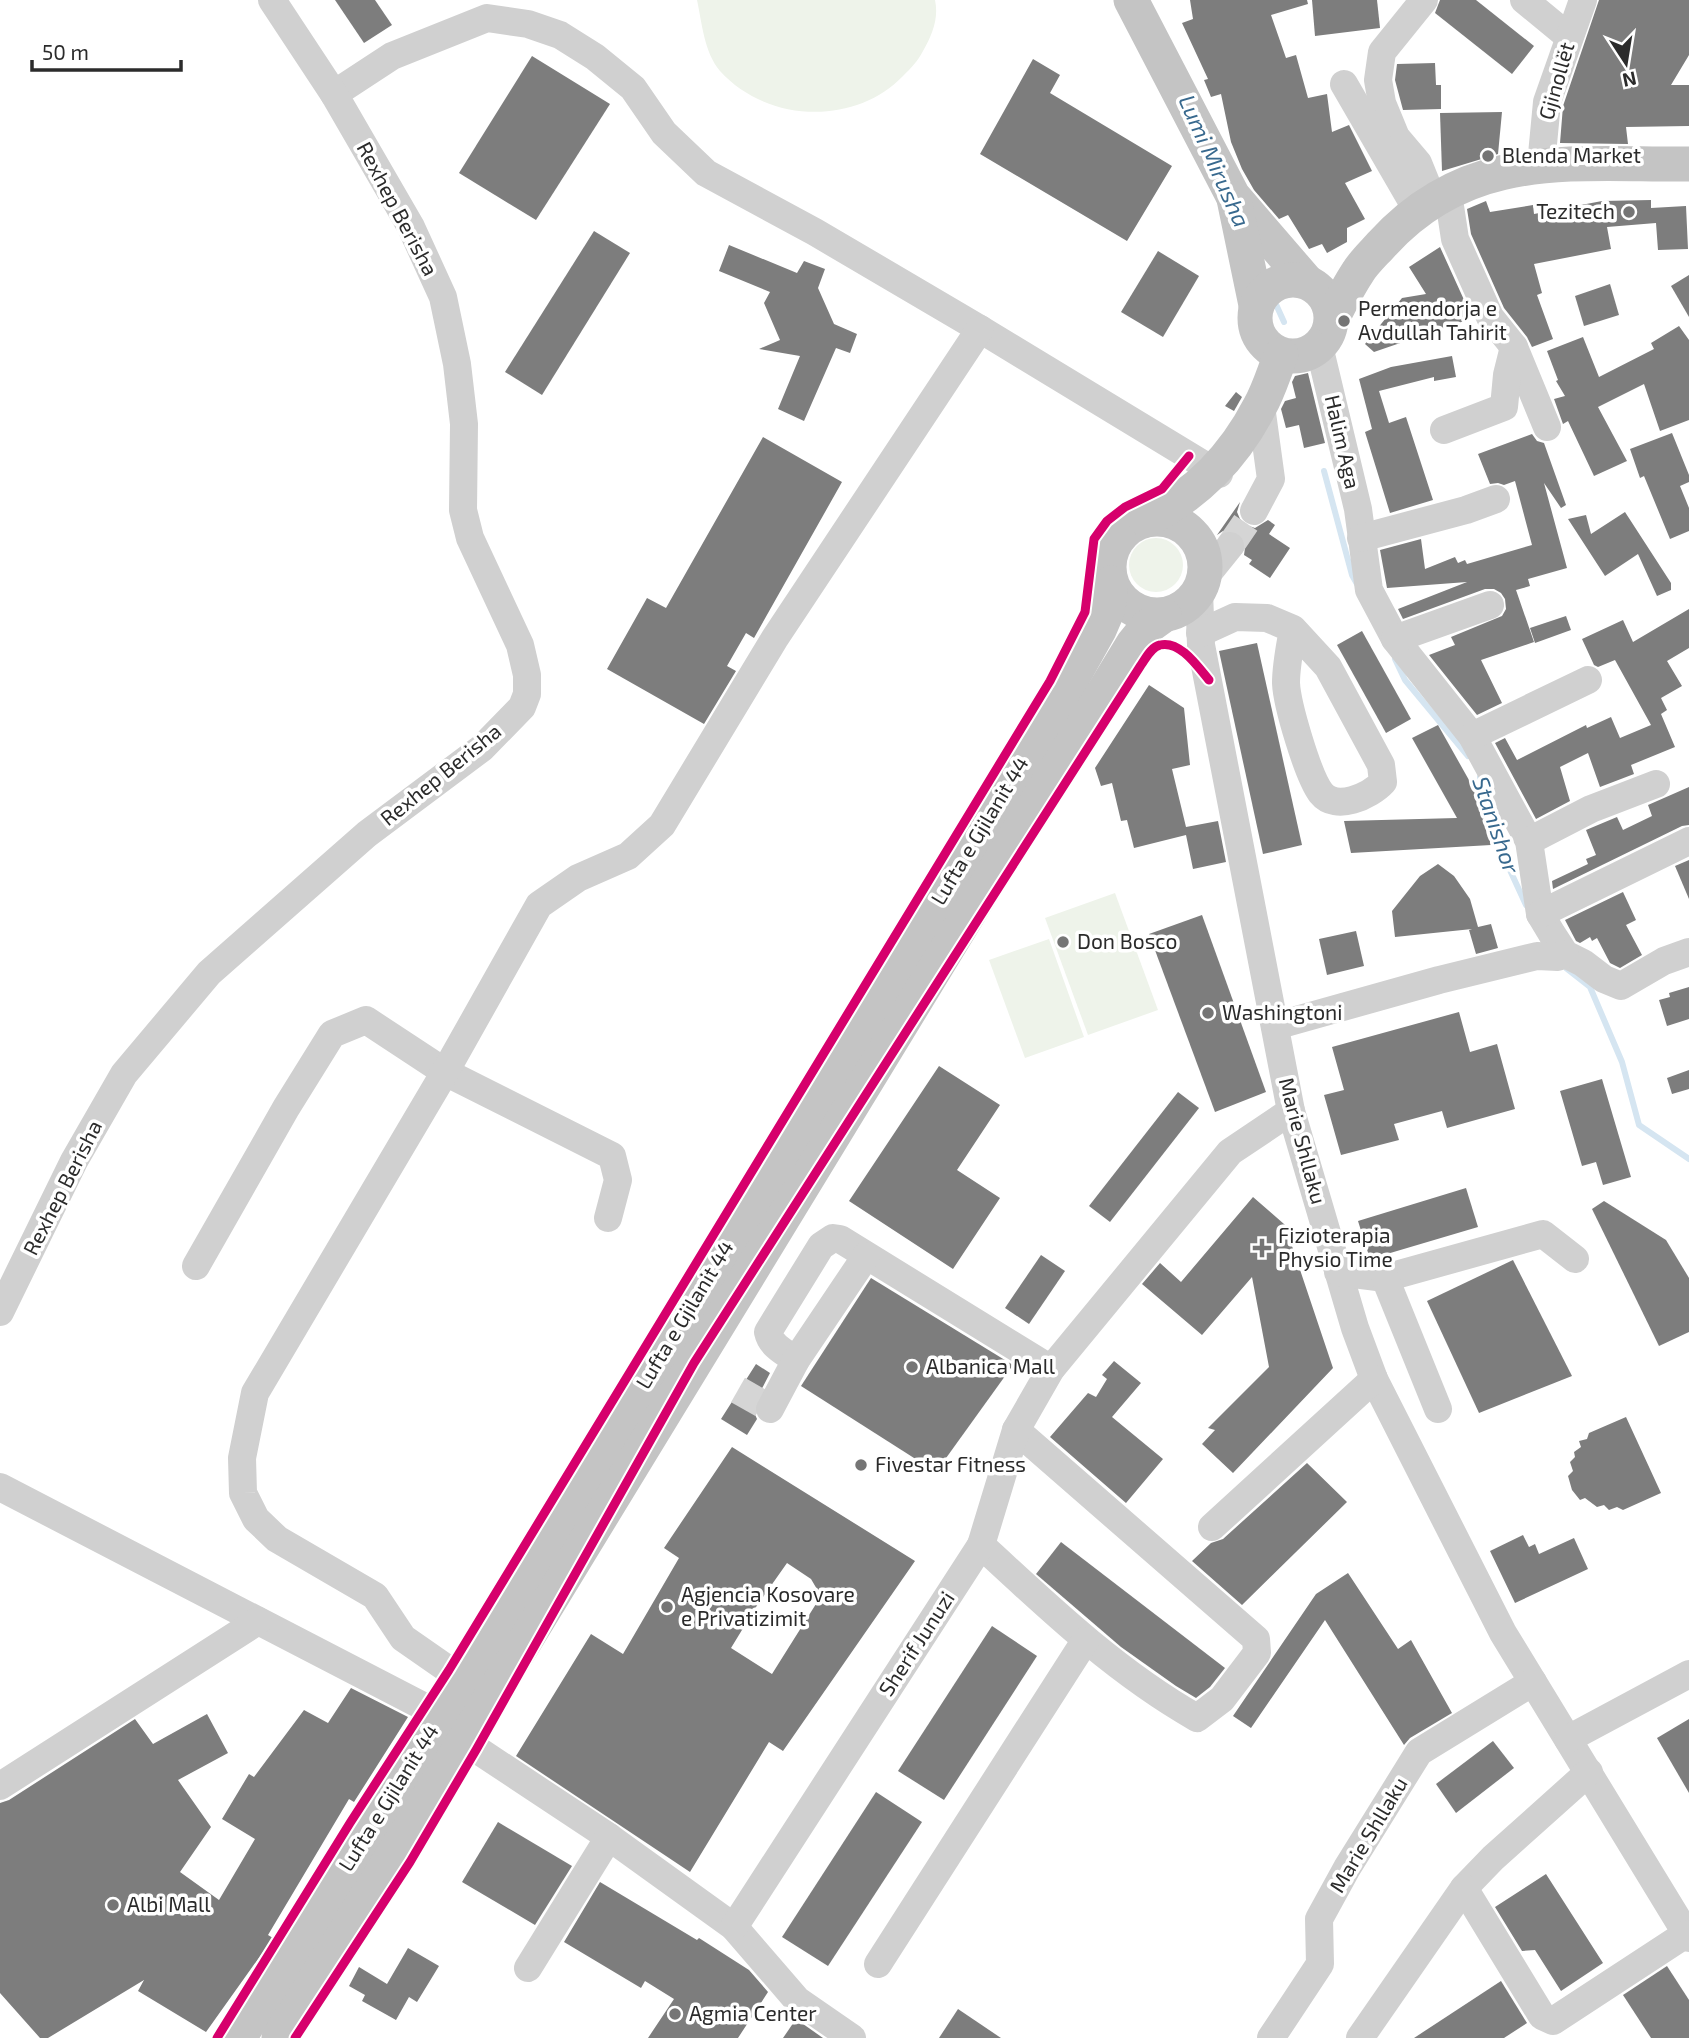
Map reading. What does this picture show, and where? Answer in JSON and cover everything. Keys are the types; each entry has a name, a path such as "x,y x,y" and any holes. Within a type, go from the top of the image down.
{"main road":[{"path":"1131,0 1233,196 1312,285 1325,296 1325,333"},
{"path":"1358,271 1312,285 1294,279 1282,281 1262,295 1254,316 1256,329 1269,349 1292,357 1304,355 1325,333 1358,271 1399,226 1433,201 1497,173 1541,165 1689,164"},
{"path":"1233,196 1256,305"},
{"path":"1219,470 1206,514 1209,566 1182,609 1167,614 1147,615 1132,608 1119,597 1111,583 1111,551 1119,537 1131,527 1191,494 1219,470 1261,406 1281,355"},
{"path":"1146,520 1159,519 1185,527 1195,536 1209,566"},
{"name":"Lufta e Gjilanit 44","path":"239,2038 460,1684 1065,691 1108,609 1111,583"},
{"name":"Lufta e Gjilanit 44","path":"279,2038 464,1741 1133,644 1146,628 1167,614"}],"street":[{"name":"Rexhep Berisha","path":"0,1312 74,1161 124,1074 209,973 368,834 482,748 522,707 527,694 527,675 520,645 470,538 463,510 464,424 455,352 443,297 411,226 334,94 272,0"},
{"path":"1424,0 1382,52 1378,80 1382,103 1396,136 1418,163 1433,201"},
{"path":"1524,0 1569,37"},
{"name":"Gjinollët","path":"1541,165 1546,103 1583,0"},
{"path":"334,94 392,56 487,18 528,24 560,35 595,57 633,88 664,133 706,173 816,232 1219,470"},
{"path":"1344,84 1433,201 1455,239 1490,317 1514,347 1547,427"},
{"path":"460,1684 449,1670 403,1638 375,1596 277,1539 256,1519 243,1493 242,1458 255,1393 445,1072 539,905 578,878 628,856 663,825 775,638 980,329"},
{"name":"Halim Aga","path":"1325,333 1369,590 1395,639 1472,736 1529,841 1540,914 1553,956 1621,986 1664,961 1689,952"},
{"path":"1444,430 1504,407 1507,374 1514,347"},
{"path":"1254,511 1271,479 1261,406"},
{"path":"1361,538 1466,510 1496,499"},
{"name":"Marie Shllaku","path":"1209,566 1200,639 1291,1111 1355,1328 1374,1379 1503,1633 1688,1936"},
{"path":"1395,639 1490,605"},
{"path":"1167,614 1183,622 1200,639 1235,617 1267,618 1293,629 1328,667 1381,765 1383,782 1374,792 1351,800 1334,802 1322,794 1312,775 1289,703 1286,683 1293,629"},
{"path":"1472,736 1588,680"},
{"path":"1529,841 1591,809 1657,784"},
{"path":"1540,914 1689,841"},
{"path":"1275,1026 1439,980 1553,956"},
{"path":"196,1266 286,1108 332,1034 366,1020 445,1072 612,1156 618,1180 608,1218"},
{"name":"Sherif Junuzi","path":"734,1927 981,1545 1016,1430 1051,1369 1230,1152 1291,1111"},
{"path":"1338,1272 1385,1278 1543,1234 1575,1259"},
{"path":"796,1360 775,1346 768,1332 821,1246 833,1238 840,1239 1051,1369"},
{"path":"770,1409 796,1360 866,1256"},
{"path":"1385,1278 1438,1409"},
{"path":"1212,1527 1374,1379"},
{"path":"981,1545 1085,1641 1162,1698 1196,1718 1222,1699 1257,1653 1256,1639 1016,1430"},
{"path":"0,1487 440,1716"},
{"path":"0,1786 258,1621"},
{"path":"878,1964 1085,1641"},
{"path":"1568,1739 1689,1674"},
{"name":"Marie Shllaku","path":"1271,2038 1320,1964 1319,1919 1347,1868 1419,1752 1533,1682"},
{"path":"464,1741 609,1837 734,1927 797,2000 852,2038"},
{"path":"1360,2038 1464,1888 1493,1858 1589,1772"},
{"path":"528,1968 609,1837"},
{"path":"1464,1888 1542,2017 1548,2020 1553,2021 1688,1936"}],"shaded area":[{"path":"697,0 935,0 936,14 932,33 919,58 903,76 883,92 861,104 811,112 786,109 762,101 739,88 720,71 707,46"},
{"path":"1156,538 1175,546 1183,565 1175,584 1156,592 1137,584 1129,565 1137,546"},
{"path":"1115,893 1158,1010 1088,1035 1045,918"},
{"path":"1049,939 1084,1037 1025,1058 989,960"}],"building":[{"path":"335,0 375,0 392,25 364,43"},
{"path":"1190,0 1307,0 1308,4 1271,15 1286,58 1296,55 1308,98 1327,94 1332,132 1349,125 1372,171 1345,183 1365,219 1347,228 1347,242 1327,253 1322,244 1309,249 1288,215 1279,219 1254,190 1231,142 1221,94 1211,97 1204,80 1208,79 1182,23 1193,19"},
{"path":"1312,0 1377,0 1380,28 1315,36"},
{"path":"1440,0 1476,0 1534,46 1512,74 1435,13"},
{"path":"1599,0 1689,0 1689,55 1671,85 1689,85 1689,126 1626,127 1628,144 1560,143 1563,106"},
{"path":"532,56 610,104 536,220 459,173"},
{"path":"1033,59 1060,75 1050,93 1172,166 1127,241 980,154"},
{"path":"1435,63 1436,85 1441,85 1441,109 1403,110 1395,80 1397,64"},
{"path":"1502,112 1498,154 1442,171 1440,113"},
{"path":"1651,200 1651,208 1686,206 1688,249 1658,250 1656,223 1607,227 1611,249 1534,264 1542,293 1537,295 1553,339 1532,347 1504,308 1471,234 1467,209 1486,201 1490,212 1533,205 1534,214 1602,201"},
{"path":"594,231 630,253 542,395 505,372"},
{"path":"729,245 797,273 804,261 825,269 818,288 834,324 857,334 850,353 836,348 804,421 778,409 800,356 759,349 780,340 764,303 770,292 719,271"},
{"path":"1440,247 1470,313 1470,319 1374,352 1365,344 1402,298 1426,294 1409,267"},
{"path":"1158,251 1199,276 1163,337 1121,312"},
{"path":"1689,275 1689,317 1671,286"},
{"path":"1610,284 1619,315 1584,326 1575,296"},
{"path":"1679,326 1689,340 1689,420 1660,431 1644,384 1598,407 1627,461 1594,476 1568,421 1563,424 1554,399 1565,396 1556,381 1558,380 1547,351 1583,337 1599,377 1654,349 1651,343"},
{"path":"1452,356 1456,377 1434,381 1434,377 1379,391 1389,423 1406,417 1433,500 1390,513 1365,432 1372,429 1359,379 1391,367"},
{"path":"1308,373 1325,443 1304,448 1299,425 1286,428 1281,409 1285,401 1296,398 1292,382 1295,376"},
{"path":"1236,392 1242,397 1234,411 1225,406"},
{"path":"1672,433 1689,475 1689,482 1680,486 1689,508 1689,531 1670,539 1644,476 1640,478 1630,449"},
{"path":"1532,434 1537,441 1544,443 1566,505 1561,508 1544,483 1567,568 1528,579 1530,586 1516,590 1534,642 1481,660 1502,703 1477,715 1429,655 1455,645 1451,637 1502,616 1506,609 1505,599 1494,589 1485,589 1403,619 1398,609 1467,582 1387,588 1380,550 1421,539 1425,569 1455,557 1458,563 1465,560 1467,564 1532,545 1515,481 1504,485 1490,484 1478,454"},
{"path":"763,437 842,482 754,638 746,633 727,666 736,671 704,724 607,669 647,598 666,608"},
{"path":"1240,502 1237,512 1246,525 1255,528 1268,520 1275,525 1269,534 1290,548 1270,578 1249,564 1252,560 1244,555 1246,541 1241,534 1232,530 1217,535"},
{"path":"1625,512 1671,583 1671,590 1657,596 1638,554 1605,576 1568,519 1586,515 1591,534"},
{"path":"1689,609 1689,648 1667,661 1682,686 1661,698 1667,710 1661,714 1675,747 1631,765 1634,774 1600,787 1588,753 1560,767 1570,801 1536,819 1495,743 1505,738 1517,760 1586,725 1587,728 1611,717 1620,738 1651,725 1615,660 1598,667 1594,665 1582,639 1623,620 1633,642"},
{"path":"1566,616 1571,630 1535,643 1530,628"},
{"path":"1362,631 1411,719 1386,733 1337,645"},
{"path":"1257,643 1302,845 1263,854 1219,651"},
{"path":"1149,685 1184,708 1190,765 1172,769 1186,827 1218,821 1226,862 1193,869 1186,835 1134,848 1127,820 1121,821 1112,783 1101,786 1095,768"},
{"path":"1438,725 1483,805 1491,845 1351,853 1344,821 1457,818 1412,738"},
{"path":"1689,787 1689,825 1553,889 1552,881 1588,864 1586,859 1596,855 1586,830 1617,817 1623,830 1652,816 1648,805"},
{"path":"1689,860 1689,899 1675,866"},
{"path":"1438,864 1454,876 1470,899 1478,927 1491,924 1498,948 1476,954 1469,930 1472,929 1395,937 1392,911 1420,876"},
{"path":"1623,892 1636,920 1626,925 1642,955 1620,968 1610,963 1597,938 1592,941 1590,937 1580,943 1576,941 1565,920"},
{"name":"Washingtoni","path":"1202,915 1266,1092 1215,1112 1149,934"},
{"path":"1356,931 1364,966 1327,975 1319,939"},
{"path":"1689,987 1689,1019 1667,1026 1659,1000 1670,997 1669,993"},
{"path":"1459,1012 1470,1052 1497,1044 1515,1109 1447,1128 1442,1111 1394,1124 1399,1140 1341,1155 1324,1095 1344,1090 1332,1047"},
{"path":"939,1066 1000,1105 957,1170 1000,1198 953,1269 849,1201"},
{"path":"1689,1070 1689,1089 1672,1094 1667,1078"},
{"path":"1602,1079 1631,1177 1603,1185 1596,1162 1582,1166 1560,1091"},
{"path":"1178,1092 1199,1108 1110,1222 1089,1206"},
{"path":"1466,1188 1478,1227 1370,1259 1358,1221"},
{"path":"1253,1197 1292,1231 1288,1234 1333,1368 1233,1473 1202,1444 1215,1430 1208,1428 1269,1367 1252,1277 1202,1335 1142,1284 1160,1263 1181,1282"},
{"path":"1604,1201 1666,1240 1689,1278 1689,1332 1659,1346 1592,1209"},
{"path":"1041,1255 1065,1271 1029,1324 1005,1308"},
{"path":"1513,1260 1572,1376 1479,1413 1427,1301"},
{"name":"Albanica Mall","path":"871,1278 1013,1365 936,1472 801,1386"},
{"path":"1114,1361 1141,1383 1112,1417 1163,1459 1126,1503 1050,1437 1088,1393 1096,1397 1107,1379 1102,1375"},
{"path":"756,1364 770,1373 755,1402 753,1410 757,1419 747,1435 721,1419"},
{"path":"1626,1417 1661,1493 1623,1510 1617,1507 1609,1510 1604,1505 1597,1507 1585,1498 1580,1500 1572,1490 1568,1476 1573,1471 1570,1462 1575,1457 1574,1452 1581,1447 1579,1441 1587,1439 1589,1433"},
{"path":"732,1447 915,1561 783,1751 769,1742 690,1872 516,1756 591,1634 623,1654 679,1558 664,1548","holes":["787,1563 811,1579 821,1596 772,1674 731,1648"]},
{"path":"1307,1463 1347,1502 1242,1605 1192,1561 1211,1543 1223,1539"},
{"path":"1523,1535 1529,1547 1535,1544 1539,1554 1574,1538 1588,1569 1515,1603 1490,1551"},
{"path":"1061,1542 1225,1668 1210,1687 1196,1698 1176,1686 1121,1647 1036,1574"},
{"path":"1348,1573 1398,1649 1411,1640 1452,1713 1410,1738 1404,1745 1325,1620 1251,1728 1233,1716 1316,1594"},
{"path":"992,1626 1037,1656 944,1800 898,1771"},
{"name":"Albi Mall","path":"351,1688 408,1717 354,1802 349,1799 268,1935 273,1938 206,2032 138,1991 144,1980 48,2038 40,2038 0,1993 0,1803 9,1800 135,1719 153,1744 207,1714 228,1753 178,1780 211,1827 180,1872 219,1900 255,1839 222,1819 249,1774 254,1777 304,1710 328,1723"},
{"path":"1689,1719 1689,1793 1657,1738"},
{"path":"1493,1741 1514,1768 1456,1813 1436,1784"},
{"path":"876,1792 922,1822 828,1966 782,1937"},
{"path":"498,1822 572,1866 535,1925 462,1882"},
{"path":"1546,1874 1603,1963 1561,1991 1535,1950 1522,1951 1495,1907"},
{"path":"600,1882 697,1940 699,1938 749,1970 768,1992 738,2038 648,2038 674,1999 645,1981 641,1988 564,1942"},
{"path":"408,1948 439,1966 417,2002 409,1997 396,2020 362,2001 365,1995 349,1986 359,1967 387,1984"},
{"path":"1667,1966 1689,2000 1689,2038 1651,2038 1623,1995"},
{"path":"1501,1981 1527,2023 1504,2038 1414,2038"},
{"path":"958,2009 1001,2038 939,2038"},
{"path":"796,2019 823,2038 783,2038"}],"waterway":[{"name":"Lumi Mirusha","path":"1269,289 1284,322"},
{"name":"Stanishor","path":"1324,471 1352,575 1357,584"},
{"name":"Stanishor","path":"1395,659 1405,680 1468,756"},
{"name":"Stanishor","path":"1480,777 1509,868 1526,905"},
{"name":"Stanishor","path":"1567,969 1590,987 1622,1062 1639,1125 1689,1159"}],"tunnel":[{"path":"1230,546 1254,511"},
{"path":"738,1390 766,1406"}],"cycle path":[{"path":"217,2038 350,1823 449,1670 1050,681 1085,612 1094,539 1107,521 1125,507 1162,489 1189,456"},
{"path":"295,2038 410,1862 694,1363 1147,656 1160,645 1175,647 1188,656 1209,680"}],"place":[{"name":"Blenda Market","path":"1488,156"},
{"name":"Tezitech","path":"1629,212"},
{"name":"Permendorja e Avdullah Tahirit","path":"1344,321"},
{"name":"Don Bosco","path":"1063,942"},
{"name":"Washingtoni","path":"1208,1013"},
{"name":"Fizioterapia Physio Time","path":"1262,1248"},
{"name":"Albanica Mall","path":"912,1367"},
{"name":"Fivestar Fitness","path":"861,1465"},
{"name":"Agjencia Kosovare e Privatizimit","path":"667,1607"},
{"name":"Albi Mall","path":"113,1905"},
{"name":"Agmia Center","path":"675,2014"}]}
